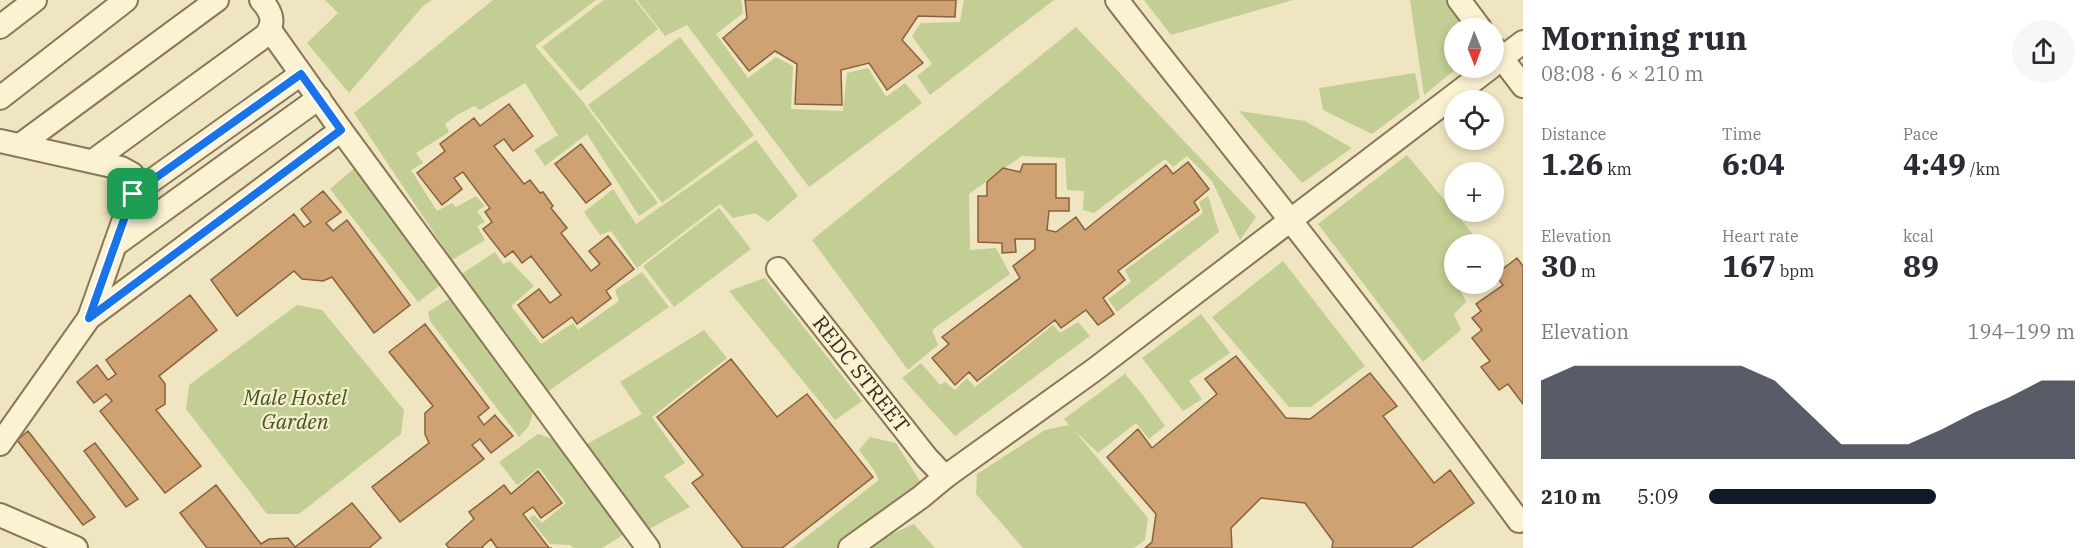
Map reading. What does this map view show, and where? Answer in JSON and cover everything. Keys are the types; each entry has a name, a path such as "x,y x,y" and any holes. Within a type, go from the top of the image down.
{"lane":[{"path":"0,27 35,0"},
{"path":"0,98 126,0"},
{"path":"10,143 217,0"},
{"path":"93,161 266,35 270,30 271,16 269,9 261,0"},
{"path":"1117,0 1438,412 1519,521"},
{"path":"1459,0 1472,18"},
{"path":"270,30 648,548"},
{"path":"1504,54 1523,42"},
{"path":"1504,68 1523,86"},
{"path":"133,194 301,74"},
{"path":"850,548 1094,370 1290,221 1471,78"},
{"path":"115,245 319,98"},
{"path":"89,318 341,130"},
{"path":"0,444 89,318 133,194 132,174 122,168 10,143"},
{"name":"REDC STREET","path":"778,269 914,442 945,477"},
{"path":"0,515 76,548"}],"green space":[{"path":"325,0 432,0 423,6 349,93 307,43 338,13"},
{"path":"493,0 596,0 535,46 583,102 658,203 639,216 587,134 545,166 534,150 558,135 525,83 480,110 474,106 457,115 445,124 449,132 416,153 423,163 411,170 437,211 452,203 456,207 476,196 485,206 477,211 485,222 477,226 485,240 452,260 354,113"},
{"path":"604,0 635,0 658,29 580,91 542,47"},
{"path":"637,0 741,0 743,13 716,34 748,78 776,57 793,66 791,109 843,111 847,73 868,68 886,97 905,83 922,103 809,187 687,25 665,36"},
{"path":"964,0 1054,0 930,95 917,76 932,64 912,36 921,23 960,22"},
{"path":"1144,0 1293,0 1171,35"},
{"path":"1410,0 1451,0 1464,18 1444,18 1445,78 1424,95"},
{"path":"1076,27 1256,217 1240,240 1212,181 1187,156 1173,167 1165,159 1094,213 1083,210 1084,191 1067,190 1065,158 1022,156 969,194 970,250 996,248 1010,274 932,330 938,345 908,370 812,240"},
{"path":"680,37 754,135 662,203 588,105"},
{"path":"1415,73 1420,98 1372,134 1323,110 1319,88"},
{"path":"1239,111 1305,121 1352,148 1302,183"},
{"path":"756,140 798,196 768,222 755,213 733,218 720,204 637,268 611,231 600,235 584,212 613,189 636,224"},
{"path":"1407,155 1444,200 1444,222 1463,222 1473,234 1444,234 1444,294 1462,294 1466,302 1454,314 1461,330 1423,362 1318,224"},
{"path":"358,165 446,281 418,302 330,189"},
{"path":"1208,196 1219,232 1117,312 1108,299 1131,282 1125,270 1203,213 1199,202"},
{"path":"719,208 751,249 674,307 643,266"},
{"path":"495,252 503,264 510,261 534,286 511,306 541,344 573,323 578,330 619,301 615,290 642,272 669,307 544,394 460,275"},
{"path":"1283,261 1365,366 1311,407 1289,407 1212,317"},
{"path":"765,278 862,401 835,420 729,291"},
{"path":"454,296 535,405 529,426 519,437 430,321 428,312"},
{"name":"Male Hostel Garden","path":"297,305 322,310 404,410 401,434 299,514 267,514 186,409 189,385"},
{"path":"1201,314 1230,353 1189,381 1202,399 1183,411 1142,358"},
{"path":"1078,322 1090,336 955,436 902,378 921,363 940,385 945,382 955,390 967,378 975,387 1053,325 1060,333"},
{"path":"704,330 727,358 652,417 685,463 664,476 690,507 649,529 585,445 642,414 620,382"},
{"path":"1125,374 1165,426 1149,439 1136,423 1098,453 1073,429 1148,518 1145,540 1134,548 1023,548 976,494 977,474 1045,430 1069,425 1064,419"},
{"path":"538,434 563,442 631,530 602,548 573,548 570,545 550,544 529,518 534,515 542,523 566,503 539,468 517,485 499,462"},
{"path":"870,437 896,443 924,488 840,548 792,548 879,480 859,450"},
{"path":"914,524 935,548 870,548 887,536"}],"building":[{"path":"745,0 956,0 955,17 918,16 902,40 923,63 887,90 869,63 841,70 842,105 795,104 797,64 775,51 749,71 723,38 747,18"},
{"path":"509,104 533,136 513,151 504,139 494,146 524,184 530,180 540,193 543,192 553,206 551,208 567,228 561,233 591,271 600,264 589,251 608,236 634,269 606,291 611,298 577,324 572,317 543,338 518,305 539,289 550,303 561,295 531,256 522,263 513,251 505,257 483,229 492,222 485,212 490,208 463,172 454,178 462,189 442,205 417,173 445,151 440,144 474,118 480,126"},
{"path":"581,144 611,184 586,203 555,164"},
{"path":"1188,162 1209,189 1194,202 1199,210 1118,271 1125,280 1103,298 1114,314 1098,325 1086,310 1061,328 1055,320 977,381 969,372 955,385 932,358 949,344 942,337 1020,278 1013,266 1035,249 1035,239 1015,239 1016,252 1002,253 1002,243 978,242 978,196 987,196 987,182 1003,168 1020,172 1023,164 1056,164 1056,198 1069,198 1069,211 1049,211 1047,230 1056,232 1076,217 1085,230 1166,165 1173,174"},
{"path":"323,191 341,212 326,223 333,231 347,220 410,305 374,333 332,277 323,281 302,279 294,271 237,316 211,280 294,214 304,227 311,222 301,209"},
{"path":"1517,258 1523,266 1523,404 1508,384 1499,390 1481,367 1490,361 1472,338 1482,330 1472,318 1481,311 1476,304 1490,294 1504,294 1504,268"},
{"path":"190,295 217,330 159,376 165,384 165,404 156,410 201,466 165,493 100,411 112,401 106,394 94,403 77,382 97,365 108,380 116,374 106,360"},
{"path":"425,324 489,408 478,417 484,425 495,415 513,436 491,453 480,439 472,445 484,459 400,522 372,487 429,443 425,434 425,413 433,406 389,352"},
{"path":"1236,356 1286,418 1310,419 1370,373 1397,406 1383,416 1434,483 1450,470 1474,503 1411,548 1332,548 1333,541 1305,503 1261,498 1231,528 1232,548 1145,548 1152,542 1156,514 1107,457 1138,429 1152,448 1217,394 1205,379"},
{"path":"731,359 777,417 807,394 873,477 782,548 743,548 692,483 703,475 657,417"},
{"path":"28,431 95,517 83,525 17,440"},
{"path":"95,443 138,499 126,507 84,451"},
{"path":"538,471 562,503 541,518 533,507 523,514 549,548 497,548 491,539 483,548 449,548 446,544 474,519 469,512 504,485 511,494"},
{"path":"216,485 261,544 269,539 288,538 295,547 352,503 381,538 369,548 207,548 180,513"}],"route":[{"path":"301,74 341,130 89,318 133,194 301,74"}]}
